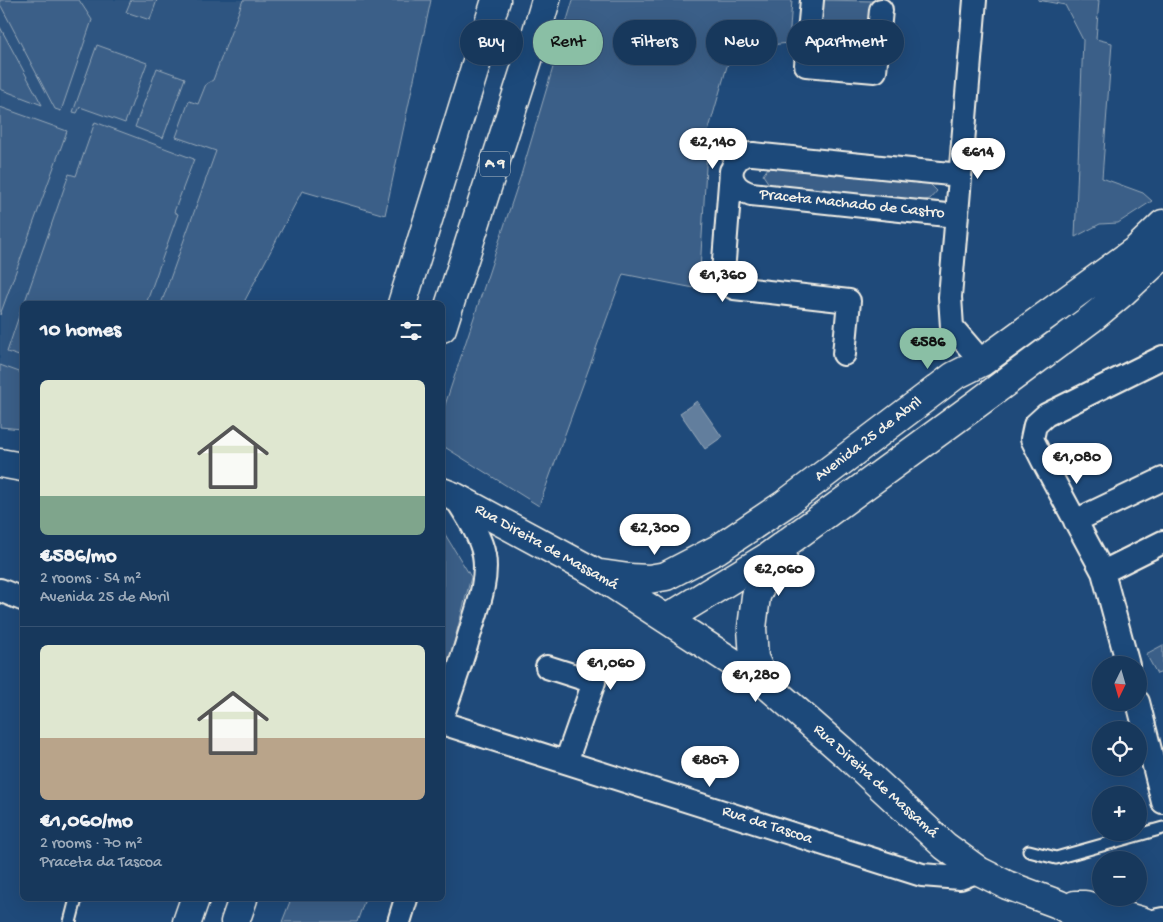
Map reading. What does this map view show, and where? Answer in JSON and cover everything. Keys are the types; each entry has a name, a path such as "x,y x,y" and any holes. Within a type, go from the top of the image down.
{"main road":[{"path":"403,301 496,0"},
{"name":"A 9","path":"445,319 546,0"},
{"name":"Avenida 25 de Abril","path":"594,572 630,578 649,579 666,576 718,549 785,504 954,376 982,362 1136,250 1163,224"},
{"name":"Avenida 25 de Abril","path":"666,619 766,558 818,521 1092,318 1163,255"},
{"path":"0,464 20,467"},
{"name":"Rua Direita de Massamá","path":"449,495 594,572 766,684 946,846 979,872 1007,885 1058,904 1093,922"},
{"name":"Avenida 25 de Abril","path":"766,684 754,658 752,628 756,596 768,568 784,550 818,521"},
{"name":"Avenida 25 de Abril","path":"666,619 670,600 677,589 718,549"},
{"path":"187,922 194,901"},
{"path":"235,922 242,901"},
{"name":"Rua Direita de Massamá","path":"1058,904 1085,905 1144,922"}],"street":[{"path":"812,0 806,65 875,71 880,10"},
{"path":"975,0 950,297 952,327 982,362"},
{"path":"844,354 849,301 743,290 734,288 726,282 722,273 733,164 745,155 753,154 960,175"},
{"name":"Praceta Machado de Castro","path":"731,171 734,182 744,192 751,194 956,216"},
{"path":"1126,656 1103,572 1032,439 1035,426 1046,415 1163,357"},
{"path":"1075,521 1163,479"},
{"path":"445,709 464,656 478,606 484,575 484,556 479,539 449,495"},
{"path":"1103,572 1163,542"},
{"path":"0,590 20,598"},
{"path":"547,667 594,682 566,762"},
{"path":"1140,711 1163,802"},
{"name":"Rua da Tascoa","path":"445,724 922,875 960,878 979,872"},
{"path":"399,922 405,901"},
{"path":"1149,922 1163,919"}],"lane":[{"path":"1030,851 1056,858 1163,828"},
{"path":"70,922 75,901"}],"shaded area":[{"path":"0,0 318,0 200,301 20,301 20,429 0,427"},
{"path":"0,0 79,0 92,20 61,111 55,109 0,4"},
{"path":"131,0 157,0 150,20 126,12"},
{"path":"243,0 431,0 385,215 302,191 245,301 162,301 216,151 176,137 189,101 198,104 206,84 213,80"},
{"path":"573,0 792,0 791,20 787,20 787,43 777,44 777,20 706,20 706,65 727,65 708,132 699,289 623,274 539,506 445,447 445,405 521,175 554,65 603,65 603,20 567,20"},
{"path":"820,0 874,1 872,20 818,20"},
{"path":"1038,0 1099,0 1096,39 1112,43 1102,178 1143,193 1152,201 1118,223 1100,224 1075,237 1083,40 1065,5"},
{"path":"0,27 42,105 0,89"},
{"path":"97,45 147,63 125,123 80,107 77,113 73,112"},
{"path":"157,68 185,78 163,138 135,127"},
{"path":"0,107 67,131 0,315"},
{"path":"95,122 194,159 174,212 178,214 147,301 25,301 69,174 76,176"},
{"path":"783,167 928,182 937,191 930,199 919,201 781,187 769,184 763,175 768,168"},
{"path":"20,313 20,356 7,352"},
{"path":"0,365 20,372 20,429 0,427"},
{"path":"697,401 722,437 705,449 680,413"},
{"path":"445,534 471,577 445,670"},
{"path":"1163,645 1163,672 1157,674 1146,654"},
{"path":"290,901 364,901 357,922 282,922"}]}
